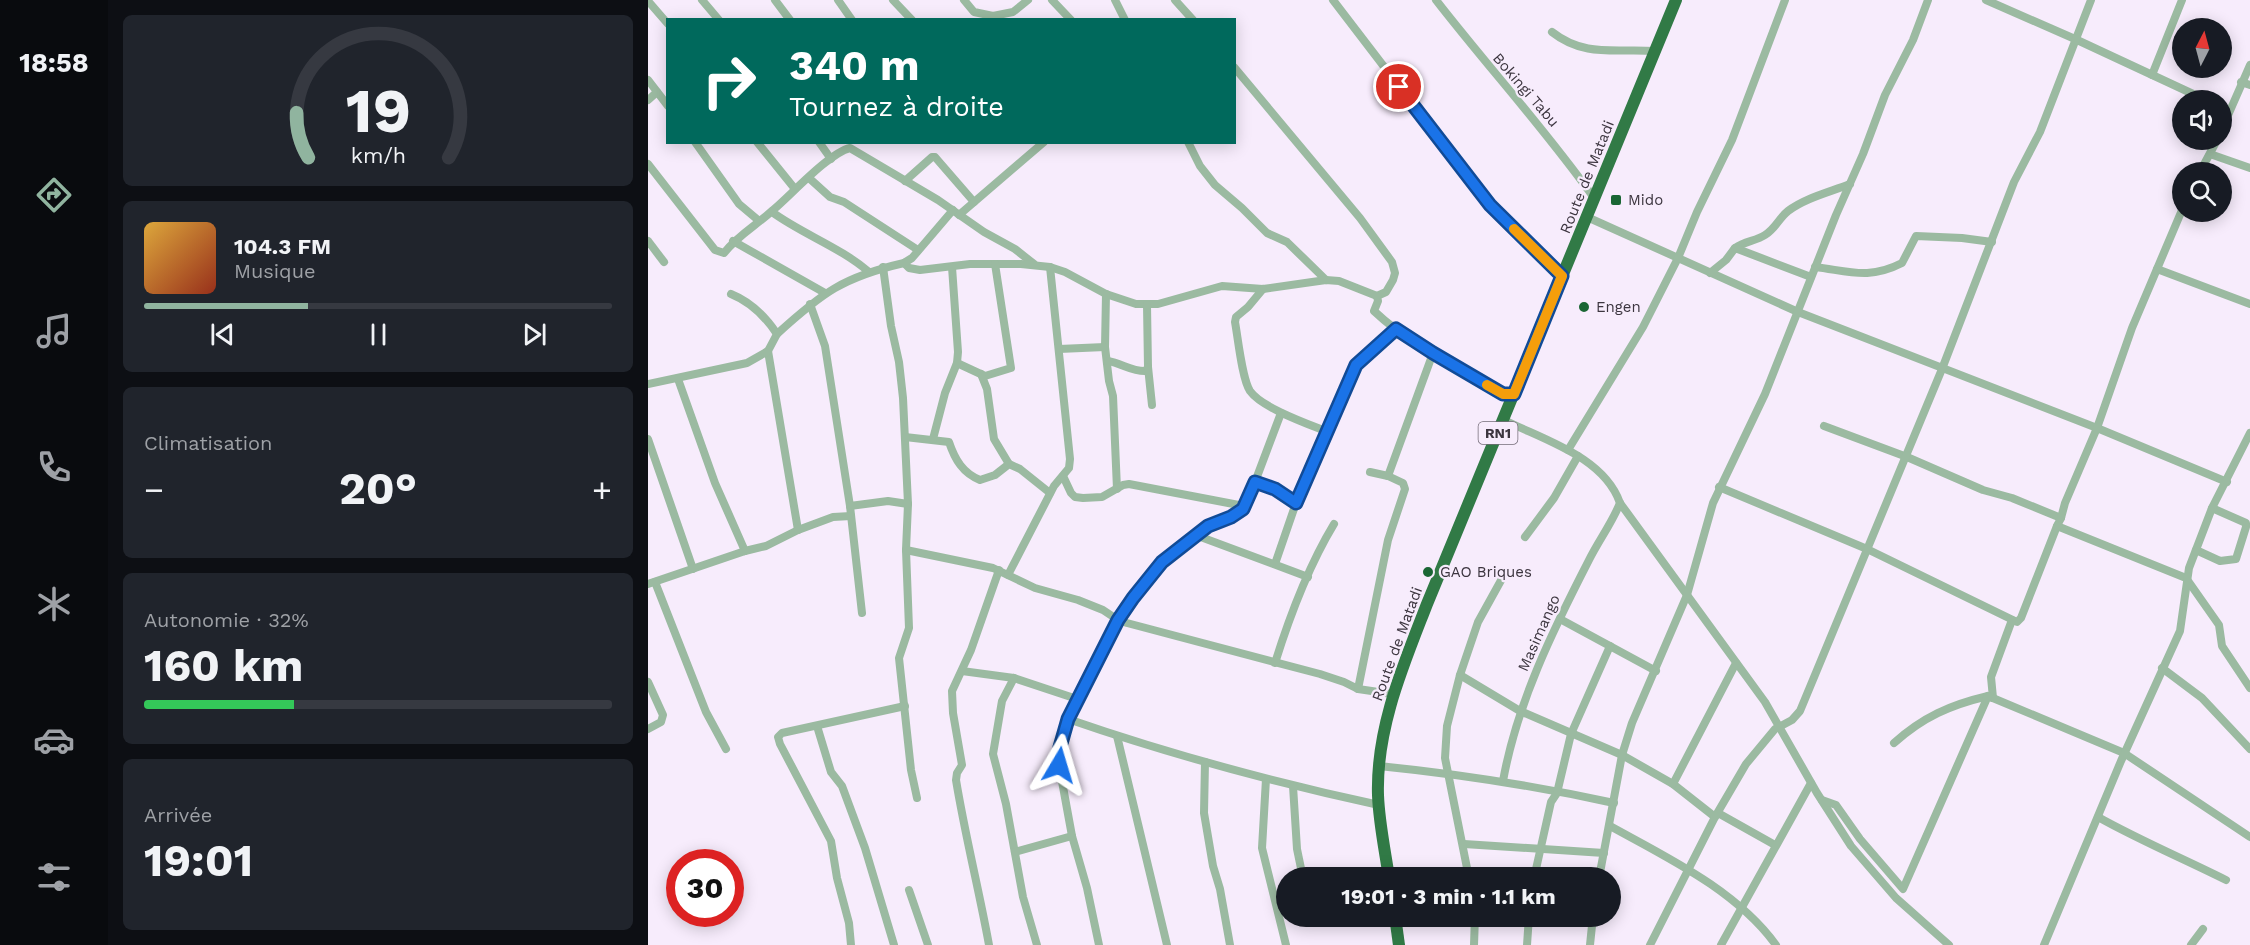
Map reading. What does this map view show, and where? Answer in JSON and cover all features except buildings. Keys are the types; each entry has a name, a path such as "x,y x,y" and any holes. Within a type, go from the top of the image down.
{"highway":[{"name":"Route de Matadi","path":"1387,867 1378,805 1379,766 1392,694 1426,604 1676,0"},
{"path":"1397,927 1399,945"}],"street":[{"path":"702,0 717,18"},
{"path":"775,0 788,18"},
{"path":"838,0 851,18"},
{"path":"893,0 910,18"},
{"path":"964,0 974,12 1004,17 1028,0"},
{"path":"1052,0 1069,18"},
{"path":"1115,0 1124,18"},
{"path":"1175,0 1191,18"},
{"path":"1333,0 1490,205 1562,276"},
{"path":"1568,450 1643,327 1678,258 1697,212 1732,140 1785,0"},
{"path":"1601,867 1622,755 1643,696 1656,671 1687,595 1719,487 1765,394 1885,95 1913,40 1928,0"},
{"path":"1986,0 2184,90"},
{"path":"1650,945 1716,815 1746,764 1775,729 1792,720 1800,711 1907,457 2014,182 2040,132 2091,0"},
{"path":"2151,75 2182,0"},
{"path":"648,1 666,22"},
{"name":"Bokingi Tabu","path":"1438,1 1501,82 1547,134 1594,198"},
{"path":"1552,32 1565,42 1588,49 1655,51"},
{"path":"2232,101 2246,84 2250,65"},
{"path":"904,263 909,268 920,270 995,264 1034,264 1065,272 1106,294 1136,304 1147,305 1175,300 1222,286 1263,289 1326,280 1338,281 1377,296 1386,292 1395,273 1392,262 1360,218 1236,69"},
{"path":"648,80 666,103"},
{"path":"648,100 657,92"},
{"path":"696,144 739,204 758,220"},
{"path":"760,144 795,189"},
{"path":"820,144 831,159"},
{"path":"648,384 747,363 768,351 777,334 810,304 845,280 904,263 956,212 974,202 1042,144"},
{"path":"1189,144 1200,166 1215,185 1267,233 1287,242 1326,280"},
{"path":"648,164 715,250 724,253 734,241 758,220 772,212 795,189 831,159 850,148 1015,249 1034,264"},
{"path":"2206,162 2212,150"},
{"path":"2210,154 2250,168"},
{"path":"905,181 932,157 935,157 974,202"},
{"path":"809,178 830,197 844,202 918,250"},
{"path":"1710,273 1742,243 1760,238 1771,231 1787,212 1804,202 1850,184"},
{"path":"772,212 869,272"},
{"path":"1587,217 1798,312 2097,428 2227,482"},
{"path":"1719,487 1867,549 2017,622 2021,618 2097,428 2132,328 2177,222"},
{"path":"1815,267 1873,274 1902,263 1916,236 1992,242"},
{"path":"648,241 664,262"},
{"path":"734,241 791,276 825,293"},
{"path":"1735,248 1811,277"},
{"path":"957,363 985,376 1011,368 995,264"},
{"path":"884,267 891,326 902,382 908,504 906,550 909,628 899,658 911,770 918,798"},
{"path":"933,439 945,393 957,363 959,342 952,267"},
{"path":"1008,575 1050,493 1069,468 1070,459 1050,267"},
{"path":"2157,269 2250,304"},
{"path":"1263,289 1248,306 1239,312 1235,322 1248,387 1256,397 1281,412 1328,432"},
{"path":"731,294 746,299 767,319 777,334"},
{"path":"1106,294 1105,347 1116,442 1117,489"},
{"path":"1377,296 1378,301 1374,311 1396,329 1503,394 1514,394"},
{"path":"810,304 825,346 850,506 862,613"},
{"path":"1147,305 1148,367 1152,405"},
{"path":"1275,564 1296,503 1356,365 1396,329"},
{"path":"1059,349 1105,347"},
{"path":"768,351 798,530"},
{"path":"1388,476 1433,353"},
{"path":"1108,361 1136,371 1146,371 1148,367"},
{"path":"981,374 987,389 994,439 1009,464 1050,493"},
{"path":"678,379 715,483 745,551"},
{"path":"1099,945 1087,888 1072,836 1059,765 1060,747 1068,719 1118,620 1150,574 1208,526 1231,517 1244,506 1281,412"},
{"path":"1504,420 1578,456 1615,488 1620,504 1765,702 1821,800 1866,865 1903,905 1949,945"},
{"path":"1824,426 1907,457 1983,490 2012,498 2059,522 2186,578 2219,625 2222,646 2250,688"},
{"path":"2044,945 2124,753 2180,632 2186,578 2212,508 2250,433"},
{"path":"905,437 949,442 955,459 969,475 980,480 995,475 1009,464"},
{"path":"648,439 693,569"},
{"path":"1525,537 1554,498 1578,456"},
{"path":"1358,689 1388,540 1405,489 1402,483 1388,476 1370,472"},
{"path":"1063,476 1075,497 1102,497 1123,485 1130,484 1244,506"},
{"path":"1255,482 1275,489 1296,503"},
{"path":"850,506 888,501 908,504"},
{"name":"Masimango","path":"1503,781 1508,752 1520,711 1560,619 1620,504"},
{"path":"2196,550 2220,561 2236,559 2246,523 2212,508"},
{"path":"726,749 706,712 650,582 766,546 798,530 833,517 851,516"},
{"path":"1275,663 1288,621 1318,552 1334,524"},
{"path":"1198,536 1308,577"},
{"path":"906,550 999,570 1035,588 1078,600 1103,610 1118,620 1320,674 1358,689 1392,694"},
{"path":"989,945 956,780 963,765 951,702 952,691 962,671 999,570"},
{"path":"1467,867 1445,758 1447,726 1460,675 1478,622 1504,575"},
{"path":"1560,619 1656,671"},
{"path":"1821,800 1836,805 1860,839 1903,890 1991,697 1991,677 2012,620"},
{"path":"1537,867 1551,802 1557,793 1571,734 1610,646"},
{"path":"1673,784 1736,663"},
{"path":"2162,668 2202,698 2250,749"},
{"path":"962,671 1014,678 1077,699"},
{"path":"1460,675 1520,711 1622,755 1673,784 1716,815 1775,845"},
{"path":"1014,678 1002,701 993,754 1006,804 1023,897 1037,945"},
{"path":"648,682 663,715 661,722 648,729"},
{"path":"1894,743 1914,725 1937,712 1991,697 2124,753 2250,837"},
{"path":"851,945 849,923 837,878 831,842 807,799 778,737 782,733 905,706"},
{"path":"1068,719 1205,762 1293,786 1378,805"},
{"path":"817,726 833,776 842,786 865,848 894,945"},
{"path":"1117,736 1167,945"},
{"path":"1205,762 1206,823 1213,866 1221,889 1230,945"},
{"path":"1379,766 1503,781 1614,803"},
{"path":"1266,778 1262,848 1286,945"},
{"path":"1721,945 1811,783"},
{"path":"1293,786 1297,849 1301,867"},
{"path":"2098,817 2226,880"},
{"path":"1610,826 1689,869 1740,908 1764,930 1776,945"},
{"path":"1015,852 1072,836"},
{"path":"1464,844 1604,853"},
{"path":"909,890 928,945"},
{"path":"1474,945 1475,927"},
{"path":"1527,945 1528,927"},
{"path":"1590,945 1592,927"},
{"path":"2191,945 2203,929"}],"slow traffic":[{"path":"1487,385 1503,394 1514,394 1562,276 1514,229"}],"place":[{"name":"Mido","path":"1616,200"},
{"name":"Engen","path":"1584,307"},
{"name":"GAO Briques","path":"1428,572"}],"route":[{"path":"1059,765 1060,747 1068,719 1077,699 1118,620 1150,574 1208,526 1226,520 1243,509 1255,482 1275,489 1296,503 1356,365 1396,329 1503,394 1514,394 1562,276 1490,205 1399,87"}]}
